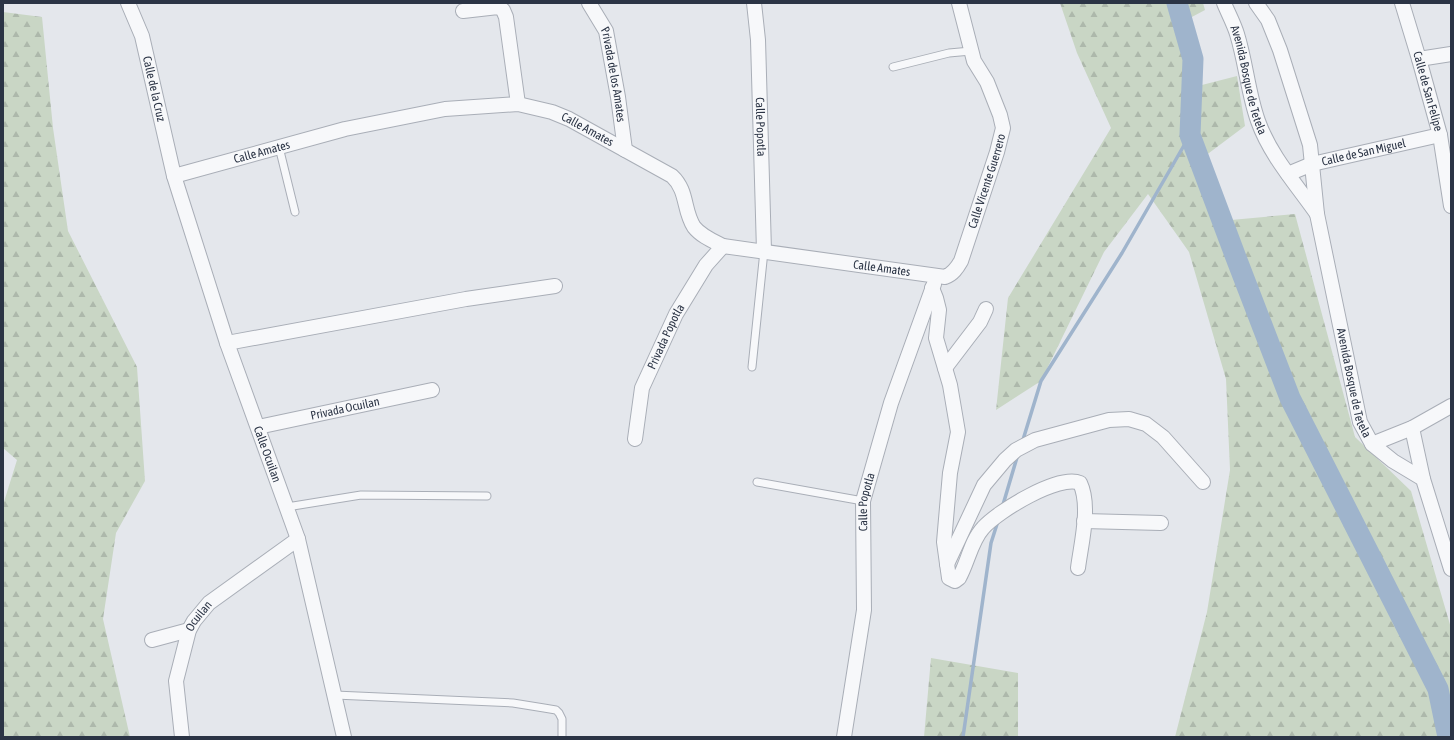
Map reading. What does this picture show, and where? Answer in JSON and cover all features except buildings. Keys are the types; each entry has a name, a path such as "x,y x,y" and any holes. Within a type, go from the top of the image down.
{"street":[{"name":"Calle de la Cruz","path":"128,3 142,36 174,176"},
{"name":"Privada de los Amates","path":"590,3 606,31 618,97 625,150"},
{"name":"Calle Popotla","path":"754,3 758,40 764,251"},
{"name":"Calle Vicente Guerrero","path":"957,269 997,152 1002,128 1000,115 987,82 974,61 959,3"},
{"name":"Avenida Bosque de Tetela","path":"1224,3 1237,33 1258,121 1276,157 1317,214"},
{"name":"Avenida Bosque de Tetela","path":"1256,3 1268,20 1280,50 1310,145 1317,214 1360,422 1372,444 1393,461 1423,479"},
{"name":"Calle de San Felipe","path":"1402,3 1440,136 1450,200"},
{"path":"463,11 498,7 503,10 506,17 518,104"},
{"path":"1419,59 1451,54"},
{"name":"Calle Amates","path":"174,176 345,129 445,109 518,104 552,112 569,119 675,179 683,191 686,205 694,227 708,238 723,246 764,251 934,283 950,275 957,269"},
{"name":"Calle de San Miguel","path":"1288,174 1312,164 1440,136"},
{"name":"Calle Ocuilan","path":"174,176 227,344 298,539 344,737"},
{"name":"Privada Popotla","path":"635,439 642,388 676,314 706,265 723,246"},
{"name":"Calle Popotla","path":"844,737 864,610 864,501 891,403 934,283"},
{"path":"934,283 939,310 936,338 950,385 958,432 950,473 944,542 949,578 956,581 963,570 976,538 983,528 995,517 1021,500 1063,482 1074,481 1080,483 1084,494 1084,521 1078,568"},
{"path":"227,344 466,299 555,286"},
{"path":"945,368 976,328 986,309"},
{"name":"Privada Ocuilan","path":"258,427 432,390"},
{"path":"1372,444 1412,428 1451,406"},
{"path":"947,564 984,485 1011,455 1035,440 1109,420 1129,419 1146,424 1163,437 1203,482"},
{"path":"1412,428 1423,479 1451,569"},
{"path":"1084,521 1162,523"},
{"name":"Ocuilan","path":"182,737 176,681 189,630 194,621 209,603 298,539"},
{"path":"152,640 189,630"}],"lane":[{"path":"893,67 949,53 971,51"},
{"path":"279,147 295,212"},
{"path":"752,367 764,251"},
{"path":"757,482 864,501"},
{"path":"287,507 361,495 487,496"},
{"path":"334,695 513,703 556,710 562,719 562,737"}],"green space":[{"path":"1060,3 1203,3 1205,10 1173,27 1198,86 1237,76 1245,126 1197,162 1231,220 1295,214 1355,437 1411,491 1451,628 1451,737 1175,737 1207,612 1230,470 1226,379 1189,252 1148,194 1104,252 1041,381 996,410 1008,298 1111,128 1077,53"},
{"path":"3,12 42,17 53,128 68,231 137,367 145,481 116,533 103,619 130,737 3,737 3,505 17,460 3,448"},
{"path":"931,658 1018,673 1018,737 924,737"}],"waterway":[{"path":"1177,3 1193,59 1190,135 1290,398 1438,689 1448,737"},
{"path":"1022,443 1041,381 1122,253 1190,135"},
{"path":"1002,508 1018,454"},
{"path":"963,737 991,543 998,521"}]}
